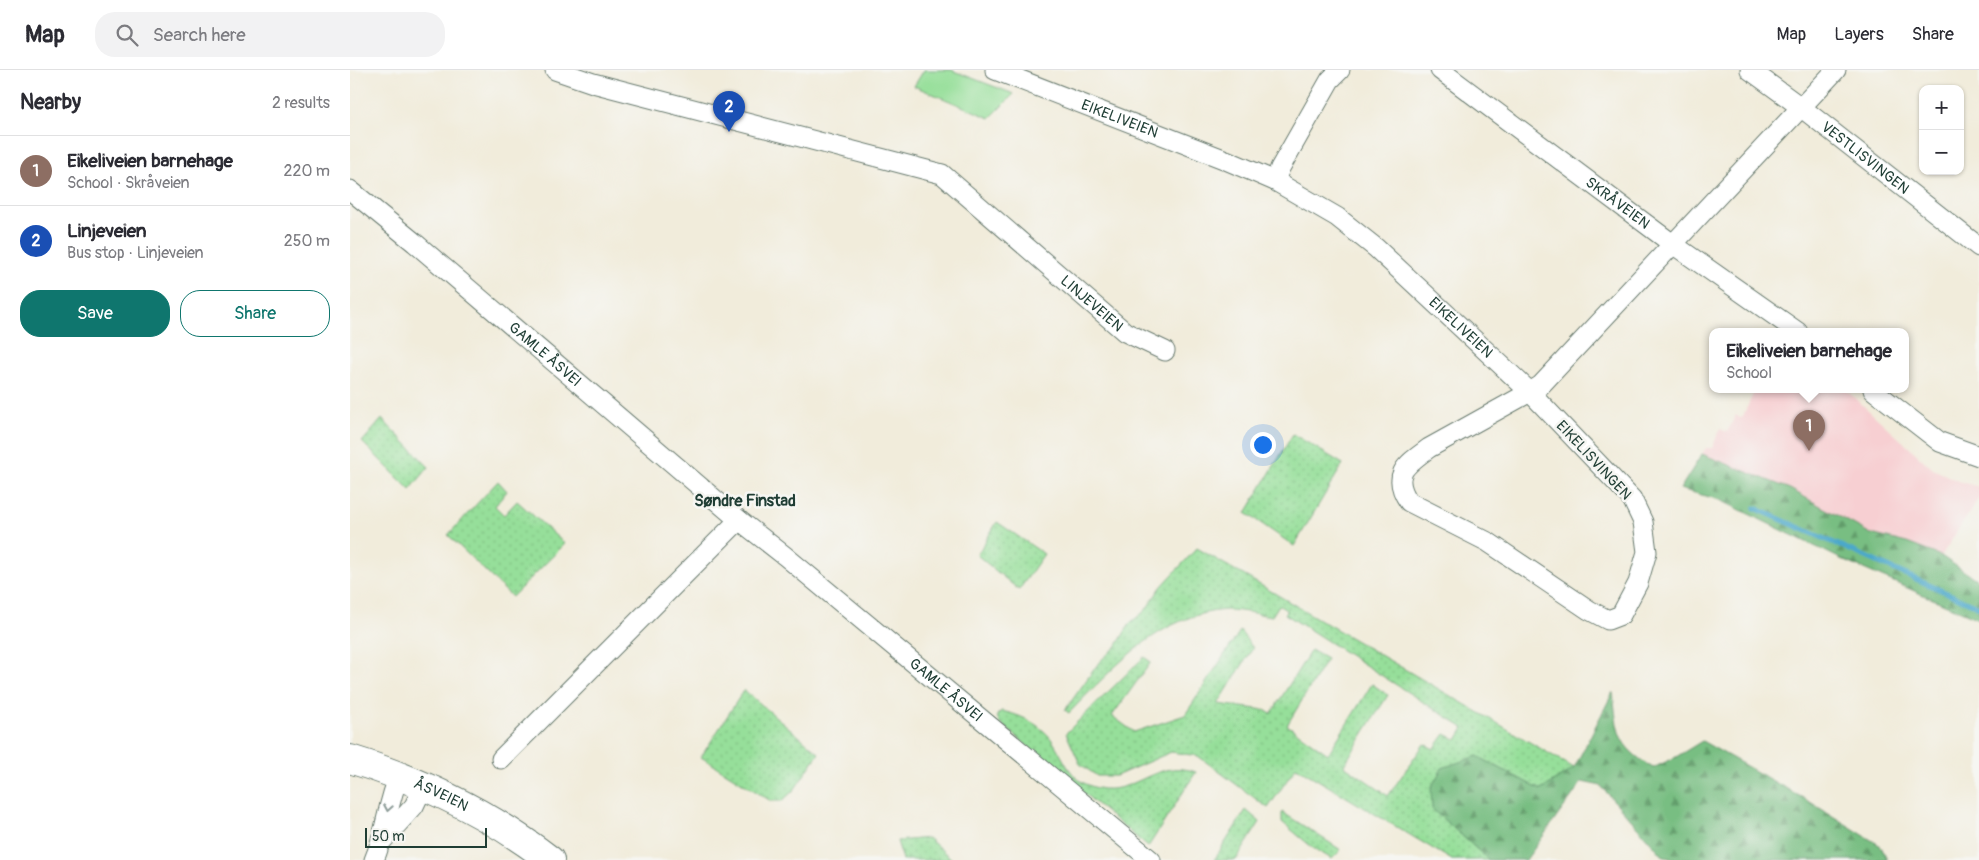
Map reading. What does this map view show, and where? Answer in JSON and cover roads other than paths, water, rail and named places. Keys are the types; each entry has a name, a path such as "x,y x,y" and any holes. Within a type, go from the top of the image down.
{"main road":[{"name":"ÅSVEIEN","path":"350,759 411,781 482,815 550,860"}],"street":[{"name":"LINJEVEIEN","path":"555,70 602,86 942,174 1125,332 1165,352"},
{"name":"EIKELIVEIEN","path":"995,70 1276,181 1337,217 1376,248 1530,392"},
{"path":"1276,181 1280,168 1330,80 1340,70"},
{"name":"SKRÅVEIEN","path":"1440,70 1674,245 1792,328"},
{"name":"VESTLISVINGEN","path":"1750,70 1802,108 1979,246"},
{"path":"1530,392 1541,385 1836,70"},
{"name":"GAMLE ÅSVEI","path":"350,190 416,243 739,520 793,562 1151,860"},
{"name":"EIKELISVINGEN","path":"1530,392 1632,499 1643,522 1648,552 1638,584 1622,615 1608,620 1589,610 1488,542 1409,502 1402,492 1399,484 1401,476 1405,467 1414,458 1530,392"},
{"path":"1877,393 1940,442 1979,456"},
{"path":"501,759 739,520"},
{"path":"382,841 414,806 411,781"},
{"path":"374,860 382,841 390,798 411,781"}],"waterway":[{"path":"1755,508 1979,607"}],"place":[{"name":"Linjeveien","path":"729,132"},
{"name":"Eikeliveien barnehage","path":"1809,451"}],"district":[{"name":"Søndre Finstad","path":"745,500"}]}
